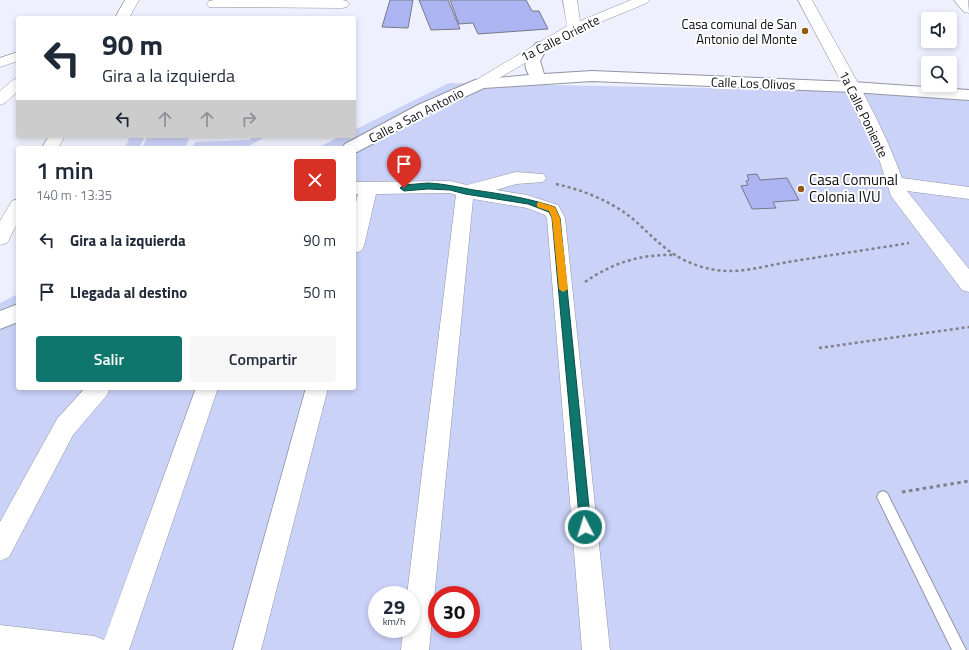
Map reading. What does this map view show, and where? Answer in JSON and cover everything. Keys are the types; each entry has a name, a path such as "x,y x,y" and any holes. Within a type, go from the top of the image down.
{"street":[{"path":"123,16 132,0"},
{"path":"570,0 574,28"},
{"name":"1a Calle Oriente","path":"481,83 541,46 574,28 642,0"},
{"name":"1a Calle Poniente","path":"805,0 852,87 887,159 900,196 969,284"},
{"path":"961,0 969,9"},
{"path":"214,4 343,2 338,16"},
{"path":"538,78 532,70 531,63 541,46"},
{"path":"0,63 16,57"},
{"name":"Calle Los Olivos","path":"481,83 538,78 592,76 852,87 969,95"},
{"name":"Calle a San Antonio","path":"355,146 424,109 481,83"},
{"path":"0,100 16,84"},
{"path":"465,191 516,178 537,178"},
{"path":"895,183 969,192"},
{"path":"356,232 362,188 428,186 450,187 465,191 528,201 552,210 556,218 596,650"},
{"path":"415,650 465,191"},
{"path":"0,238 16,210"},
{"path":"0,320 16,314"},
{"path":"0,548 65,427 97,390"},
{"path":"116,650 206,390"},
{"path":"247,650 315,390"},
{"path":"0,639 94,650"}],"lane":[{"path":"883,497 959,650"}],"path":[{"path":"537,178 575,189 609,204 627,215 676,255 704,269 728,272 763,269 778,263 934,239"},
{"path":"564,298 593,275 614,263 646,255 676,255"},
{"path":"819,348 969,327"},
{"path":"902,492 969,481"}],"shaded area":[{"path":"449,83 969,93 969,650 0,650 0,303 16,295 16,390 356,390 356,146 321,146 337,138 356,138 356,129"},
{"path":"129,138 144,138 140,146 126,146"},
{"path":"147,138 189,138 186,146 143,146"},
{"path":"251,138 263,138 249,146 193,146 195,142 250,140"}],"building":[{"path":"390,0 413,0 408,28 382,27"},
{"path":"419,0 448,0 460,29 431,30"},
{"path":"450,0 526,0 532,11 539,11 548,29 478,34 473,23 459,24"},
{"path":"757,174 760,180 787,178 799,200 773,202 776,208 752,209 741,186 748,185 746,181 749,180 747,175"}],"slow traffic":[{"path":"539,205 552,210 556,218 563,289"}],"place":[{"name":"Casa comunal de San Antonio del Monte","path":"805,31"},
{"name":"Casa Comunal Colonia IVU","path":"801,189"}],"route":[{"path":"404,188 428,186 450,187 465,191 528,201 552,210 556,218 585,527"}]}
